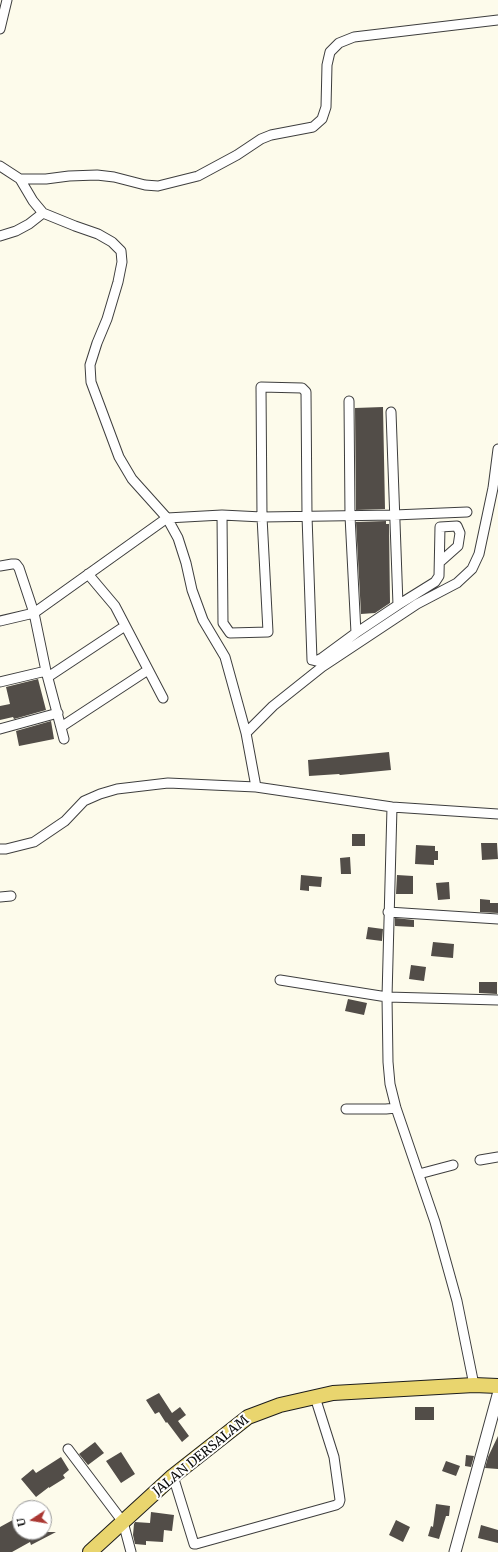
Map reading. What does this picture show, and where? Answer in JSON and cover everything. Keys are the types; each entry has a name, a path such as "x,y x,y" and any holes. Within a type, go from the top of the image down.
{"main road":[{"name":"JALAN DERSALAM","path":"90,1552 173,1476 248,1417 280,1405 333,1393 474,1385 498,1386"}],"street":[{"path":"0,29 7,0"},
{"path":"20,179 46,179 98,175 114,176 145,185 158,186 198,176 218,167 266,137 313,127 322,119 326,107 327,65 330,52 339,43 354,37 498,20"},
{"path":"0,166 20,179 33,201 44,213 98,234 112,242 121,250 122,262 118,282 107,319 96,343 90,365 91,382 119,457 132,479 167,518 178,538 186,563 192,590 203,620 225,657 246,733 256,787"},
{"path":"0,236 16,231 44,213"},
{"path":"222,515 223,623 230,633 268,632 262,517 261,388 302,388 306,392 307,516 312,660 316,661 322,658 356,633 435,582 439,576 440,562"},
{"path":"349,401 350,516 356,633"},
{"path":"391,412 398,605"},
{"path":"246,733 273,706 322,667 417,604 457,583 472,569 479,554 496,481 498,450"},
{"path":"0,621 34,613 167,518 222,515 262,517 350,516 467,512"},
{"path":"0,566 16,564 19,568 34,613 47,674 64,739"},
{"path":"88,574 115,606 163,698"},
{"path":"0,682 47,674 125,626"},
{"path":"61,727 148,670"},
{"path":"0,729 58,713"},
{"path":"0,849 6,849 34,842 65,821 84,801 100,794 117,789 168,783 256,787 392,807 498,814"},
{"path":"392,807 388,912 387,997 388,1062 390,1084 396,1108 435,1222 457,1302 474,1385"},
{"path":"0,897 11,896"},
{"path":"388,912 498,919"},
{"path":"280,980 387,997 498,1000"},
{"path":"346,1109 396,1108"},
{"path":"480,1160 498,1156"},
{"path":"419,1174 453,1165"},
{"path":"455,1552 498,1395"},
{"path":"173,1476 194,1548 199,1544 339,1503 340,1500 334,1458 315,1397"},
{"path":"68,1449 123,1522 131,1552"}],"building":[{"path":"383,407 385,509 356,510 355,408"},
{"path":"386,521 386,524 389,524 390,603 375,613 361,614 356,522"},
{"path":"38,679 46,710 14,719 13,717 0,720 0,706 10,704 6,687"},
{"path":"51,721 54,739 19,746 16,731"},
{"path":"389,752 391,770 340,775 309,776 308,760"},
{"path":"352,834 365,834 365,846 352,846"},
{"path":"481,843 497,843 498,859 482,860"},
{"path":"416,845 435,846 435,851 438,851 438,860 434,860 434,865 415,864"},
{"path":"350,857 351,874 341,874 340,858"},
{"path":"301,875 322,877 321,887 309,886 309,891 300,890"},
{"path":"397,875 413,876 413,894 396,894"},
{"path":"449,882 450,899 438,900 436,883"},
{"path":"480,899 490,900 490,903 498,903 498,913 480,912"},
{"path":"395,918 414,920 414,927 395,926"},
{"path":"368,927 383,929 382,941 366,939"},
{"path":"433,942 454,944 453,958 431,956"},
{"path":"411,965 426,967 424,981 409,979"},
{"path":"479,982 497,982 497,994 479,993"},
{"path":"348,999 367,1003 364,1015 345,1011"},
{"path":"159,1393 172,1413 180,1407 186,1415 178,1421 189,1436 182,1442 159,1412 155,1414 146,1400"},
{"path":"415,1407 434,1407 434,1420 415,1420"},
{"path":"498,1436 498,1469 485,1468 488,1457"},
{"path":"95,1442 104,1453 88,1465 79,1454"},
{"path":"121,1452 135,1474 121,1483 106,1461"},
{"path":"466,1455 474,1456 471,1467 465,1466"},
{"path":"61,1457 69,1470 63,1475 65,1478 49,1487 36,1497 21,1479 33,1469 36,1473"},
{"path":"446,1461 460,1466 456,1476 442,1471"},
{"path":"436,1504 450,1506 449,1516 446,1516 439,1539 428,1536 431,1526 433,1527"},
{"path":"151,1512 174,1515 172,1531 164,1530 163,1542 146,1541 146,1545 135,1544 133,1535 135,1522 150,1523"},
{"path":"12,1520 12,1540 41,1540 31,1545 30,1542 12,1552 0,1552 0,1527"},
{"path":"396,1520 410,1527 403,1542 389,1535"},
{"path":"481,1525 498,1530 498,1543 478,1538"}]}
